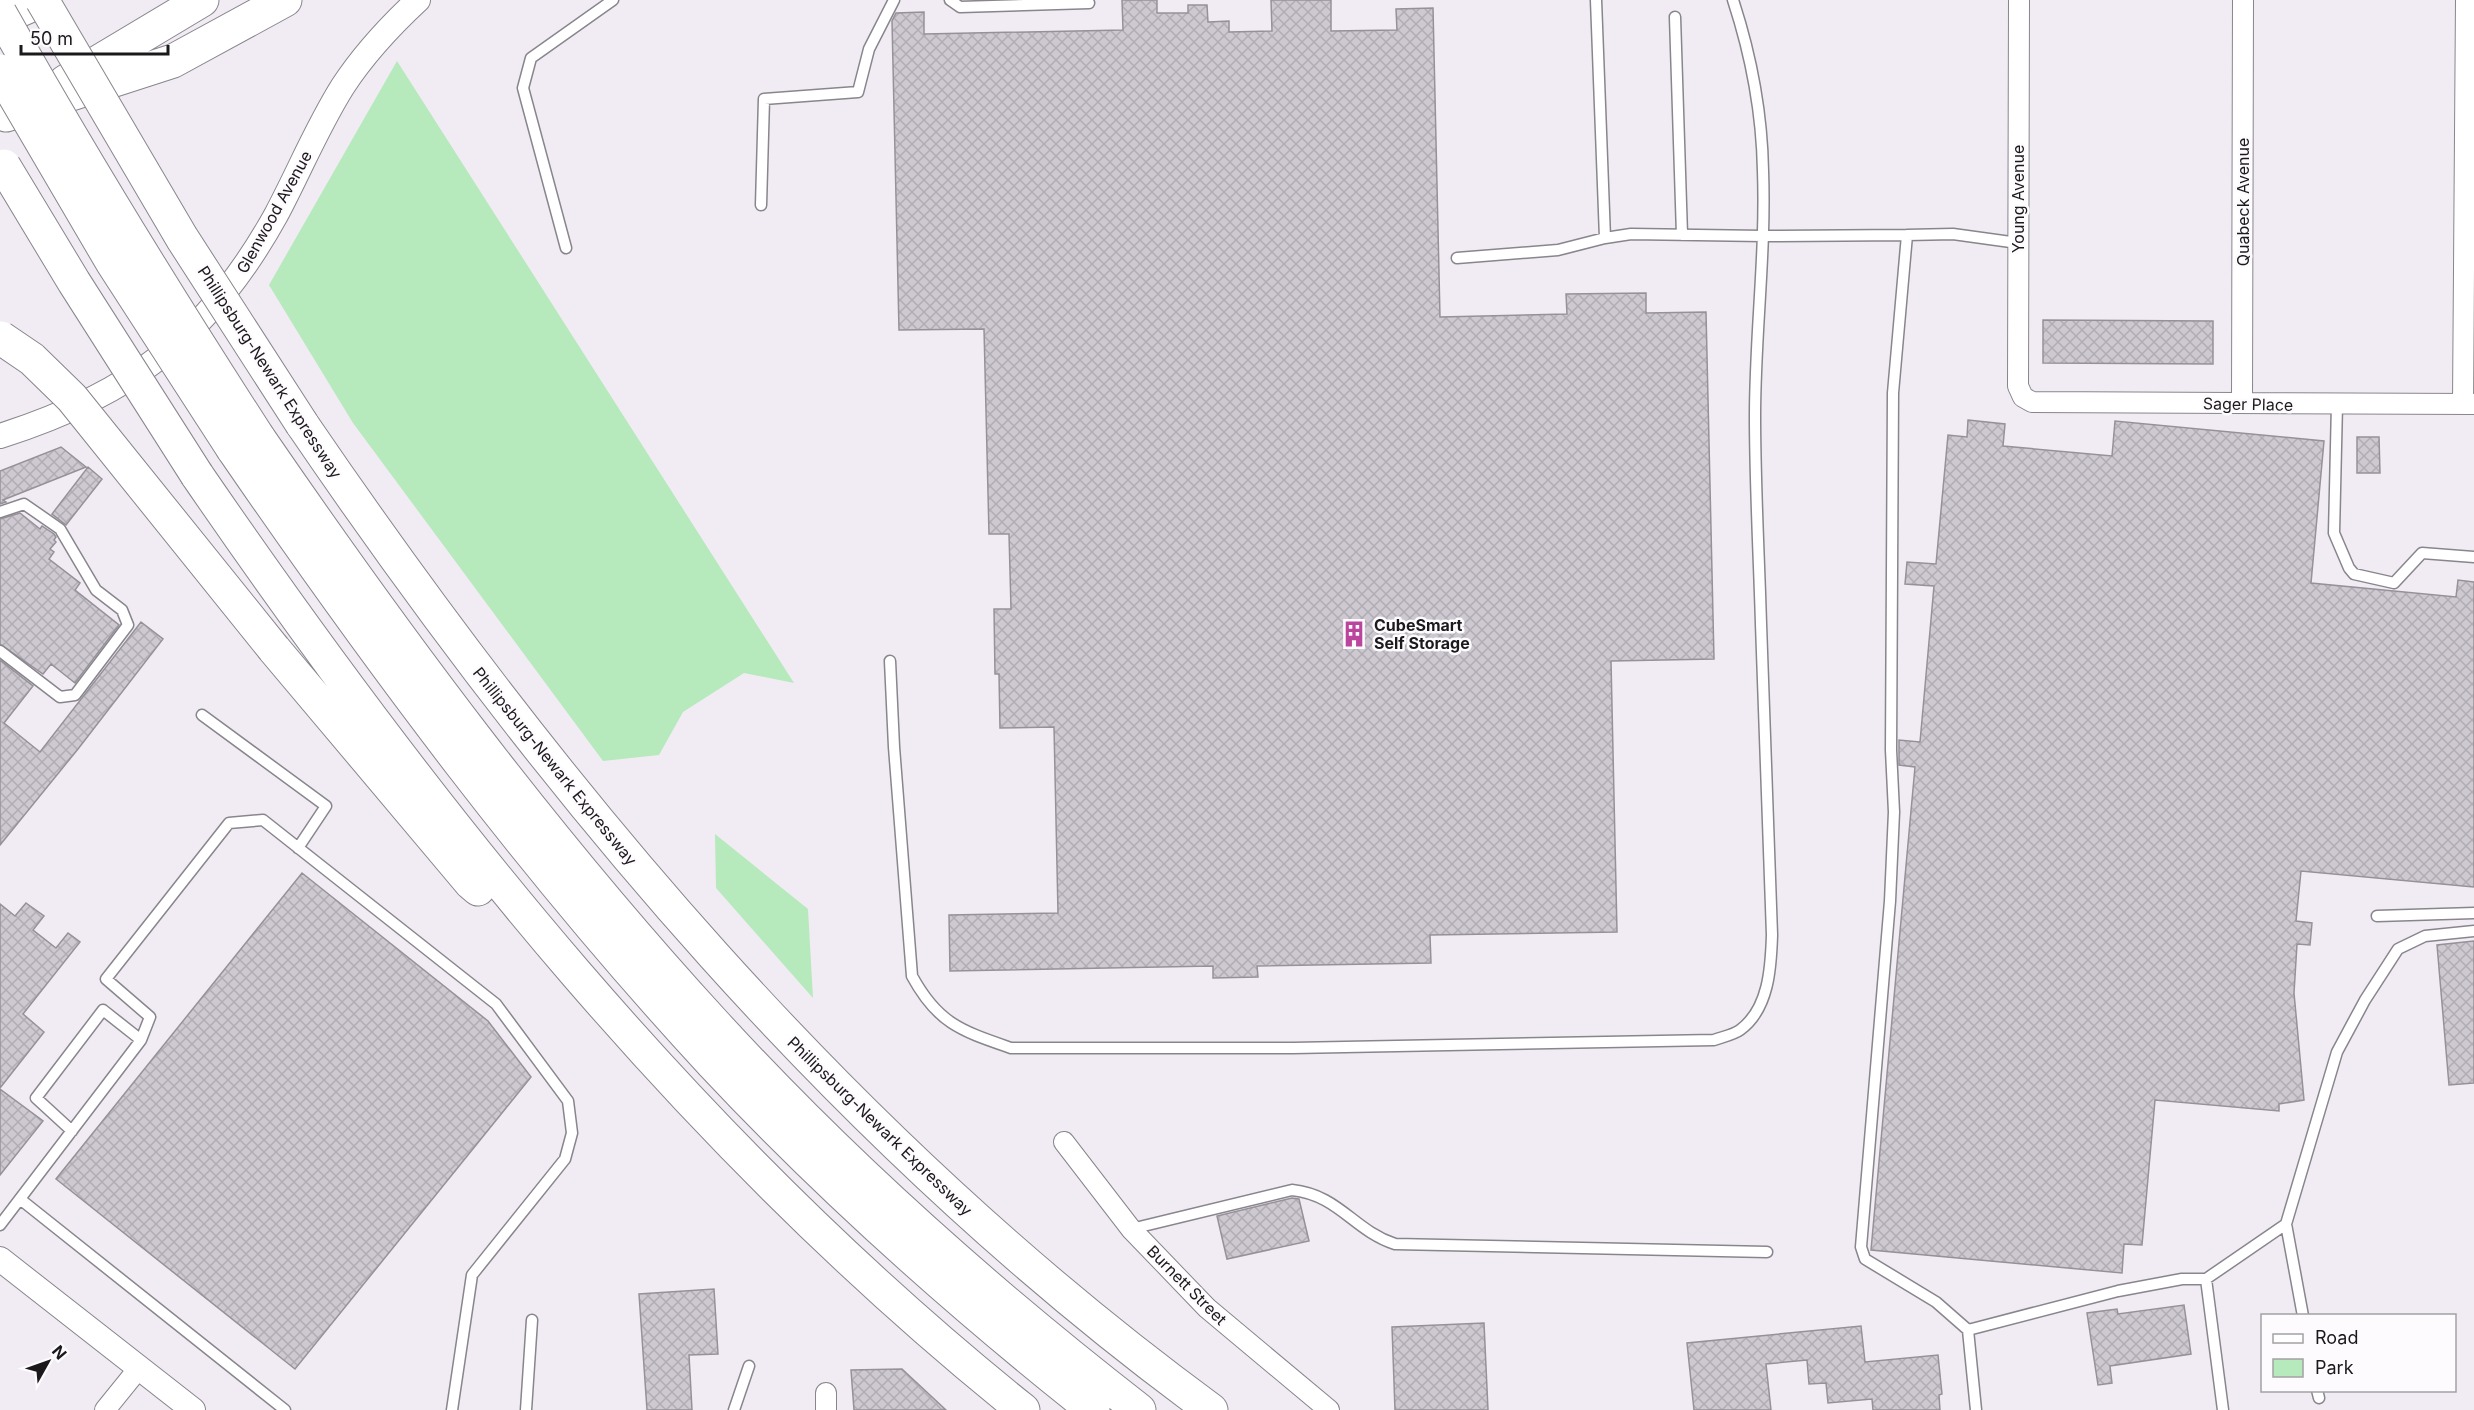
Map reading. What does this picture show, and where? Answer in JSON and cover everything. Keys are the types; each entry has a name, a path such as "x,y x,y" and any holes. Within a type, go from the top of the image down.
{"highway":[{"path":"3,117 202,0"},
{"path":"3,117 173,61 285,0"},
{"name":"Phillipsburg-Newark Expressway","path":"22,7 182,238 302,424 421,592 536,744 651,886 733,980 865,1115 960,1205 1078,1307 1211,1410"},
{"name":"Phillipsburg-Newark Expressway","path":"22,7 77,148 148,266 245,443 389,670 545,871 714,1065 886,1235 995,1331 1093,1410"},
{"name":"Phillipsburg-Newark Expressway","path":"0,71 112,262 245,443 542,822 616,912 715,1024 887,1197 1018,1313 1139,1410"},
{"path":"1,162 80,292 197,475 338,674 426,791 537,929 612,1016 774,1188 862,1272 935,1337 1023,1410"},
{"path":"1,337 32,358 72,398 274,649 471,884 537,929"}],"street":[{"name":"Glenwood Avenue","path":"0,436 49,419 120,386 159,359 212,308 241,272 265,233 343,86 385,32 418,0"},
{"name":"Young Avenue","path":"2019,0 2018,386 2023,397"},
{"name":"Quabeck Avenue","path":"2242,403 2243,0"},
{"path":"2466,0 2469,404"},
{"name":"Sager Place","path":"2023,397 2032,402 2469,404"},
{"name":"Burnett Street","path":"1065,1142 1131,1229 1207,1308 1329,1410"},
{"path":"0,1259 193,1410"},
{"path":"105,1410 139,1368"}],"lane":[{"path":"566,248 523,88 531,58 613,0"},
{"path":"761,205 764,99 858,92 869,49 894,0"},
{"path":"950,0 960,7 1089,3"},
{"path":"1596,0 1605,238"},
{"path":"890,661 894,747 912,976 924,999 947,1022 977,1037 1011,1048 1293,1048 1714,1040 1739,1030 1755,1016 1766,990 1772,959 1755,419 1756,320 1763,236 1763,173 1758,110 1743,33 1733,0"},
{"path":"1675,16 1682,235"},
{"path":"1457,258 1558,250 1631,234 1763,236 1953,234 2018,243"},
{"path":"1907,235 1893,393 1891,750 1894,812 1890,901 1862,1247 1865,1258 1936,1302 1968,1330 1976,1410"},
{"path":"2337,404 2334,533 2349,568 2355,574 2394,583 2422,553 2474,557"},
{"path":"0,512 24,504 60,529 96,590 122,610 128,626 75,695 60,697 0,651"},
{"path":"202,715 326,806 298,848"},
{"path":"0,1225 141,1040 150,1017 106,979 229,823 263,820 496,1005 568,1101 572,1133 565,1159 472,1275 452,1410"},
{"path":"2377,916 2474,913"},
{"path":"2303,1314 2286,1224 2337,1052 2370,991 2398,949 2425,936 2474,931"},
{"path":"72,1131 36,1098 103,1010 141,1040"},
{"path":"1131,1229 1292,1190 1307,1191 1333,1203 1377,1238 1395,1244 1767,1252"},
{"path":"20,1199 285,1410"},
{"path":"1968,1330 2118,1291 2182,1279 2206,1279 2286,1224"},
{"path":"2206,1279 2223,1410"},
{"path":"526,1410 532,1320"},
{"path":"734,1410 749,1366"}],"green space":[{"path":"397,61 794,683 744,673 683,712 659,755 603,761 353,423 269,285"},
{"path":"715,834 808,909 813,998 716,888"}],"building":[{"name":"CubeSmart Self Storage","path":"1122,0 1157,0 1157,13 1188,13 1188,5 1207,5 1208,22 1229,21 1229,32 1272,31 1271,0 1331,0 1331,31 1397,30 1396,9 1433,8 1440,317 1567,314 1566,294 1646,293 1646,313 1706,312 1714,659 1611,661 1617,932 1430,935 1431,963 1257,966 1258,977 1213,978 1213,966 950,971 949,915 1058,913 1054,727 1000,728 999,674 995,674 994,609 1011,609 1009,534 989,534 984,329 899,330 892,21 896,13 924,12 924,34 1123,30"},
{"path":"2043,320 2213,321 2213,364 2043,363"},
{"path":"1968,420 2005,424 2003,446 2112,456 2115,421 2324,441 2311,583 2456,597 2458,580 2474,582 2474,887 2301,871 2296,921 2312,923 2310,945 2297,944 2294,993 2304,1100 2279,1104 2279,1111 2155,1100 2142,1245 2124,1244 2122,1273 1871,1250 1915,767 1899,765 1899,740 1920,742 1934,586 1905,584 1907,562 1936,564 1948,435 1967,437"},
{"path":"2357,437 2379,437 2380,473 2357,473"},
{"path":"61,447 86,467 3,500 6,502 0,504 0,471"},
{"path":"88,467 102,479 66,525 52,514"},
{"path":"20,513 40,529 42,526 54,534 56,542 50,549 54,552 49,559 80,583 75,590 119,625 75,683 51,664 43,674 0,644 0,519"},
{"path":"141,622 163,639 0,845 0,660 33,686 4,723 40,752"},
{"path":"302,873 488,1021 531,1077 295,1369 56,1179"},
{"path":"26,903 44,916 33,930 56,948 68,933 80,942 23,1014 44,1032 0,1088 0,904 15,916"},
{"path":"2474,941 2474,1083 2449,1085 2437,945"},
{"path":"0,1089 43,1121 0,1175"},
{"path":"1292,1198 1299,1199 1309,1241 1227,1259 1217,1216"},
{"path":"714,1289 718,1354 689,1355 692,1410 647,1410 639,1294"},
{"path":"2184,1305 2191,1354 2110,1366 2112,1383 2098,1385 2087,1313 2117,1309 2118,1314"},
{"path":"1484,1323 1488,1410 1395,1410 1392,1327"},
{"path":"1861,1326 1865,1362 1938,1355 1942,1394 1939,1395 1940,1410 1873,1410 1872,1399 1828,1403 1826,1383 1809,1384 1807,1360 1766,1364 1771,1410 1694,1410 1687,1343"},
{"path":"902,1369 946,1410 854,1410 851,1370"}],"place":[{"name":"CubeSmart Self Storage","path":"1354,634"}]}
